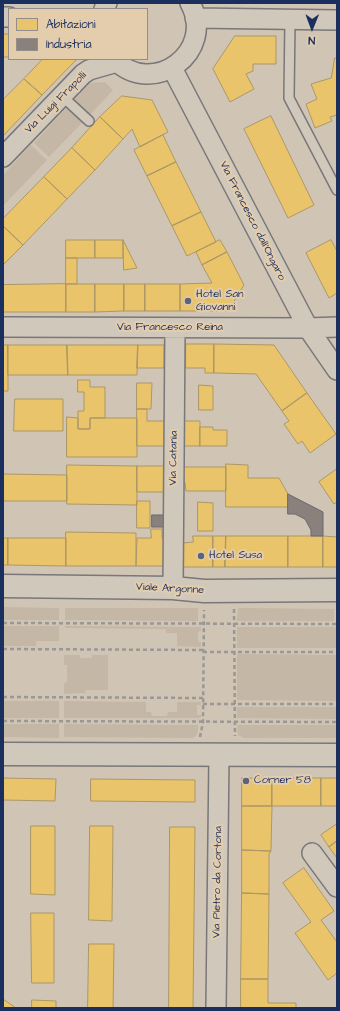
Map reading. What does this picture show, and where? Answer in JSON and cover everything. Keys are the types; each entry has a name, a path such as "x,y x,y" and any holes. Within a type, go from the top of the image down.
{"street":[{"path":"115,61 132,71 140,73 156,73 172,68 180,63 190,50 196,33 193,11 251,11 290,19 337,20"},
{"name":"Via Luigi Frapolli","path":"3,157 89,70 115,61"},
{"name":"Via Francesco dall'Ongaro","path":"172,68 308,328 337,370"},
{"name":"Via Francesco Reina","path":"3,327 337,327"},
{"name":"Via Catania","path":"173,588 175,328"},
{"name":"Viale Argonne","path":"3,586 173,588 204,591 337,590"},
{"path":"3,754 337,756"},
{"name":"Via Pietro da Cortona","path":"216,1008 219,756"},
{"path":"312,853 337,887"}],"lane":[{"path":"290,19 289,98 337,190"},
{"path":"62,96 89,121"}],"path":[{"path":"200,741 203,722 204,607"},
{"path":"234,607 235,741"},
{"path":"3,623 337,624"},
{"path":"3,649 337,652"},
{"path":"3,697 203,698"},
{"path":"203,704 337,704"},
{"path":"3,721 337,722"}],"shaded area":[{"path":"105,82 113,90 90,115 74,100 90,83"},
{"path":"68,106 84,121 49,157 34,143"},
{"path":"31,145 47,160 3,206 3,175"},
{"path":"3,607 59,608 59,620 3,620"},
{"path":"65,608 198,608 198,621 65,620"},
{"path":"238,608 334,609 334,621 237,621"},
{"path":"3,626 59,626 59,641 36,641 36,646 3,646"},
{"path":"65,626 201,627 201,631 198,632 198,642 201,642 201,647 177,646 177,633 166,633 166,629 65,628"},
{"path":"237,627 337,627 337,648 237,648"},
{"path":"237,654 337,655 337,701 237,700"},
{"path":"64,655 80,655 80,658 92,658 92,655 108,655 108,690 86,690 85,693 64,694 64,683 67,682 67,665 64,665"},
{"path":"3,701 59,701 59,718 3,718"},
{"path":"64,701 146,702 146,712 151,712 152,716 167,716 168,712 177,712 177,702 201,702 201,705 197,705 197,715 201,715 201,718 64,718"},
{"path":"237,707 337,707 337,719 237,718"},
{"path":"3,724 59,724 59,738 3,737"},
{"path":"64,724 198,725 198,731 196,736 192,738 64,737"},
{"path":"237,725 337,725 337,738 244,738 238,735"}],"building: Abitazioni":[{"path":"3,34 8,34 8,57 3,57"},
{"path":"235,36 276,36 276,64 253,64 253,71 246,74 254,89 230,102 213,69"},
{"path":"335,58 337,58 337,115 330,117 332,121 315,128 306,104 317,99 311,84 331,78"},
{"path":"42,60 76,60 42,95 24,79"},
{"path":"24,79 42,95 4,135 3,100"},
{"path":"122,96 152,100 168,132 140,147 132,129 123,139 100,117"},
{"path":"271,116 314,205 288,218 244,129"},
{"path":"100,117 123,139 95,170 72,148"},
{"path":"163,135 176,162 147,176 134,150"},
{"path":"72,148 95,170 67,199 44,177"},
{"path":"176,162 201,212 172,226 147,176"},
{"path":"44,177 67,199 23,245 3,226 3,219"},
{"path":"201,212 216,242 187,256 172,226"},
{"path":"3,226 23,245 3,265"},
{"path":"66,240 95,240 95,258 66,258"},
{"path":"95,240 123,240 123,258 95,258"},
{"path":"123,240 137,268 124,270"},
{"path":"220,240 227,252 202,265 196,252"},
{"path":"331,240 337,251 337,293 329,298 306,253"},
{"path":"227,252 244,285 228,311 180,311 180,284 212,283 202,265"},
{"path":"66,258 77,258 77,284 66,284"},
{"path":"66,284 95,284 95,312 66,312"},
{"path":"66,284 66,312 3,312 3,285"},
{"path":"95,284 124,284 124,311 95,312"},
{"path":"124,284 145,284 145,311 124,311"},
{"path":"145,284 180,284 180,311 145,311"},
{"path":"186,344 214,344 214,373 205,373 205,368 186,368"},
{"path":"214,344 274,345 307,393 282,411 256,374 214,373"},
{"path":"3,345 8,345 8,391 3,391"},
{"path":"8,345 67,345 68,375 8,375"},
{"path":"67,345 138,345 137,375 68,375"},
{"path":"138,345 164,345 164,368 137,368"},
{"path":"78,380 90,380 90,387 105,387 105,418 90,418 90,429 78,429 78,411 84,411 84,392 78,392"},
{"path":"137,383 152,383 151,409 137,409"},
{"path":"199,385 213,386 213,410 199,410"},
{"path":"307,393 336,434 310,453 302,441 298,444 284,424 289,421 282,411"},
{"path":"15,399 63,399 63,431 14,431"},
{"path":"137,409 147,409 147,421 165,421 165,429 169,429 169,446 137,446"},
{"path":"67,417 78,418 78,429 90,429 90,418 137,418 137,457 67,457"},
{"path":"179,421 200,421 200,446 179,446"},
{"path":"200,427 213,427 213,430 227,430 227,446 200,446"},
{"path":"226,464 248,465 248,478 279,478 288,494 288,507 226,507"},
{"path":"67,465 137,466 137,505 67,504"},
{"path":"137,466 169,466 169,492 137,492"},
{"path":"181,467 226,467 226,491 186,491 185,483 181,483"},
{"path":"337,469 337,502 334,504 319,482"},
{"path":"3,474 67,475 67,501 3,501"},
{"path":"137,501 150,501 150,528 137,528"},
{"path":"198,502 213,503 213,531 198,531"},
{"path":"151,529 162,529 162,538 166,538 166,566 136,566 137,538 151,538"},
{"path":"66,532 136,533 136,566 66,566"},
{"path":"193,536 213,536 213,567 183,567 183,543 193,542"},
{"path":"213,536 226,536 225,567 213,567"},
{"path":"226,536 288,536 288,567 225,567"},
{"path":"288,536 323,536 323,567 288,567"},
{"path":"323,536 337,537 337,567 323,567"},
{"path":"3,538 8,538 8,565 3,565"},
{"path":"8,538 66,538 66,566 8,565"},
{"path":"3,778 56,779 55,801 3,800"},
{"path":"242,778 272,778 272,806 242,806"},
{"path":"272,778 321,778 321,806 272,806"},
{"path":"321,778 337,778 337,806 321,806"},
{"path":"91,779 195,780 195,802 91,801"},
{"path":"242,806 272,806 271,851 242,850"},
{"path":"337,824 337,841 329,847 321,835"},
{"path":"31,826 55,826 55,895 31,894"},
{"path":"90,826 113,826 112,921 89,920"},
{"path":"170,827 195,827 193,1008 169,1008"},
{"path":"337,841 337,858 329,847"},
{"path":"242,850 271,851 269,854 269,894 242,893"},
{"path":"304,868 334,911 321,920 337,942 337,973 328,980 295,933 311,922 283,883"},
{"path":"242,893 269,894 268,979 241,979"},
{"path":"31,913 54,913 54,983 32,983"},
{"path":"89,944 114,944 113,1008 88,1008"},
{"path":"241,979 268,979 268,1003 296,1003 296,1008 241,1008"},
{"path":"3,999 16,1008 3,1008"},
{"path":"32,1000 56,1001 56,1008 32,1008"}],"building: Industria":[{"path":"288,494 323,512 323,536 311,536 311,530 305,519 295,514 288,514"},
{"path":"152,515 167,515 166,527 152,527"}],"place":[{"name":"Hotel San Giovanni","path":"188,301"},
{"name":"Hotel Susa","path":"201,556"},
{"name":"Corner 58","path":"246,781"}]}
